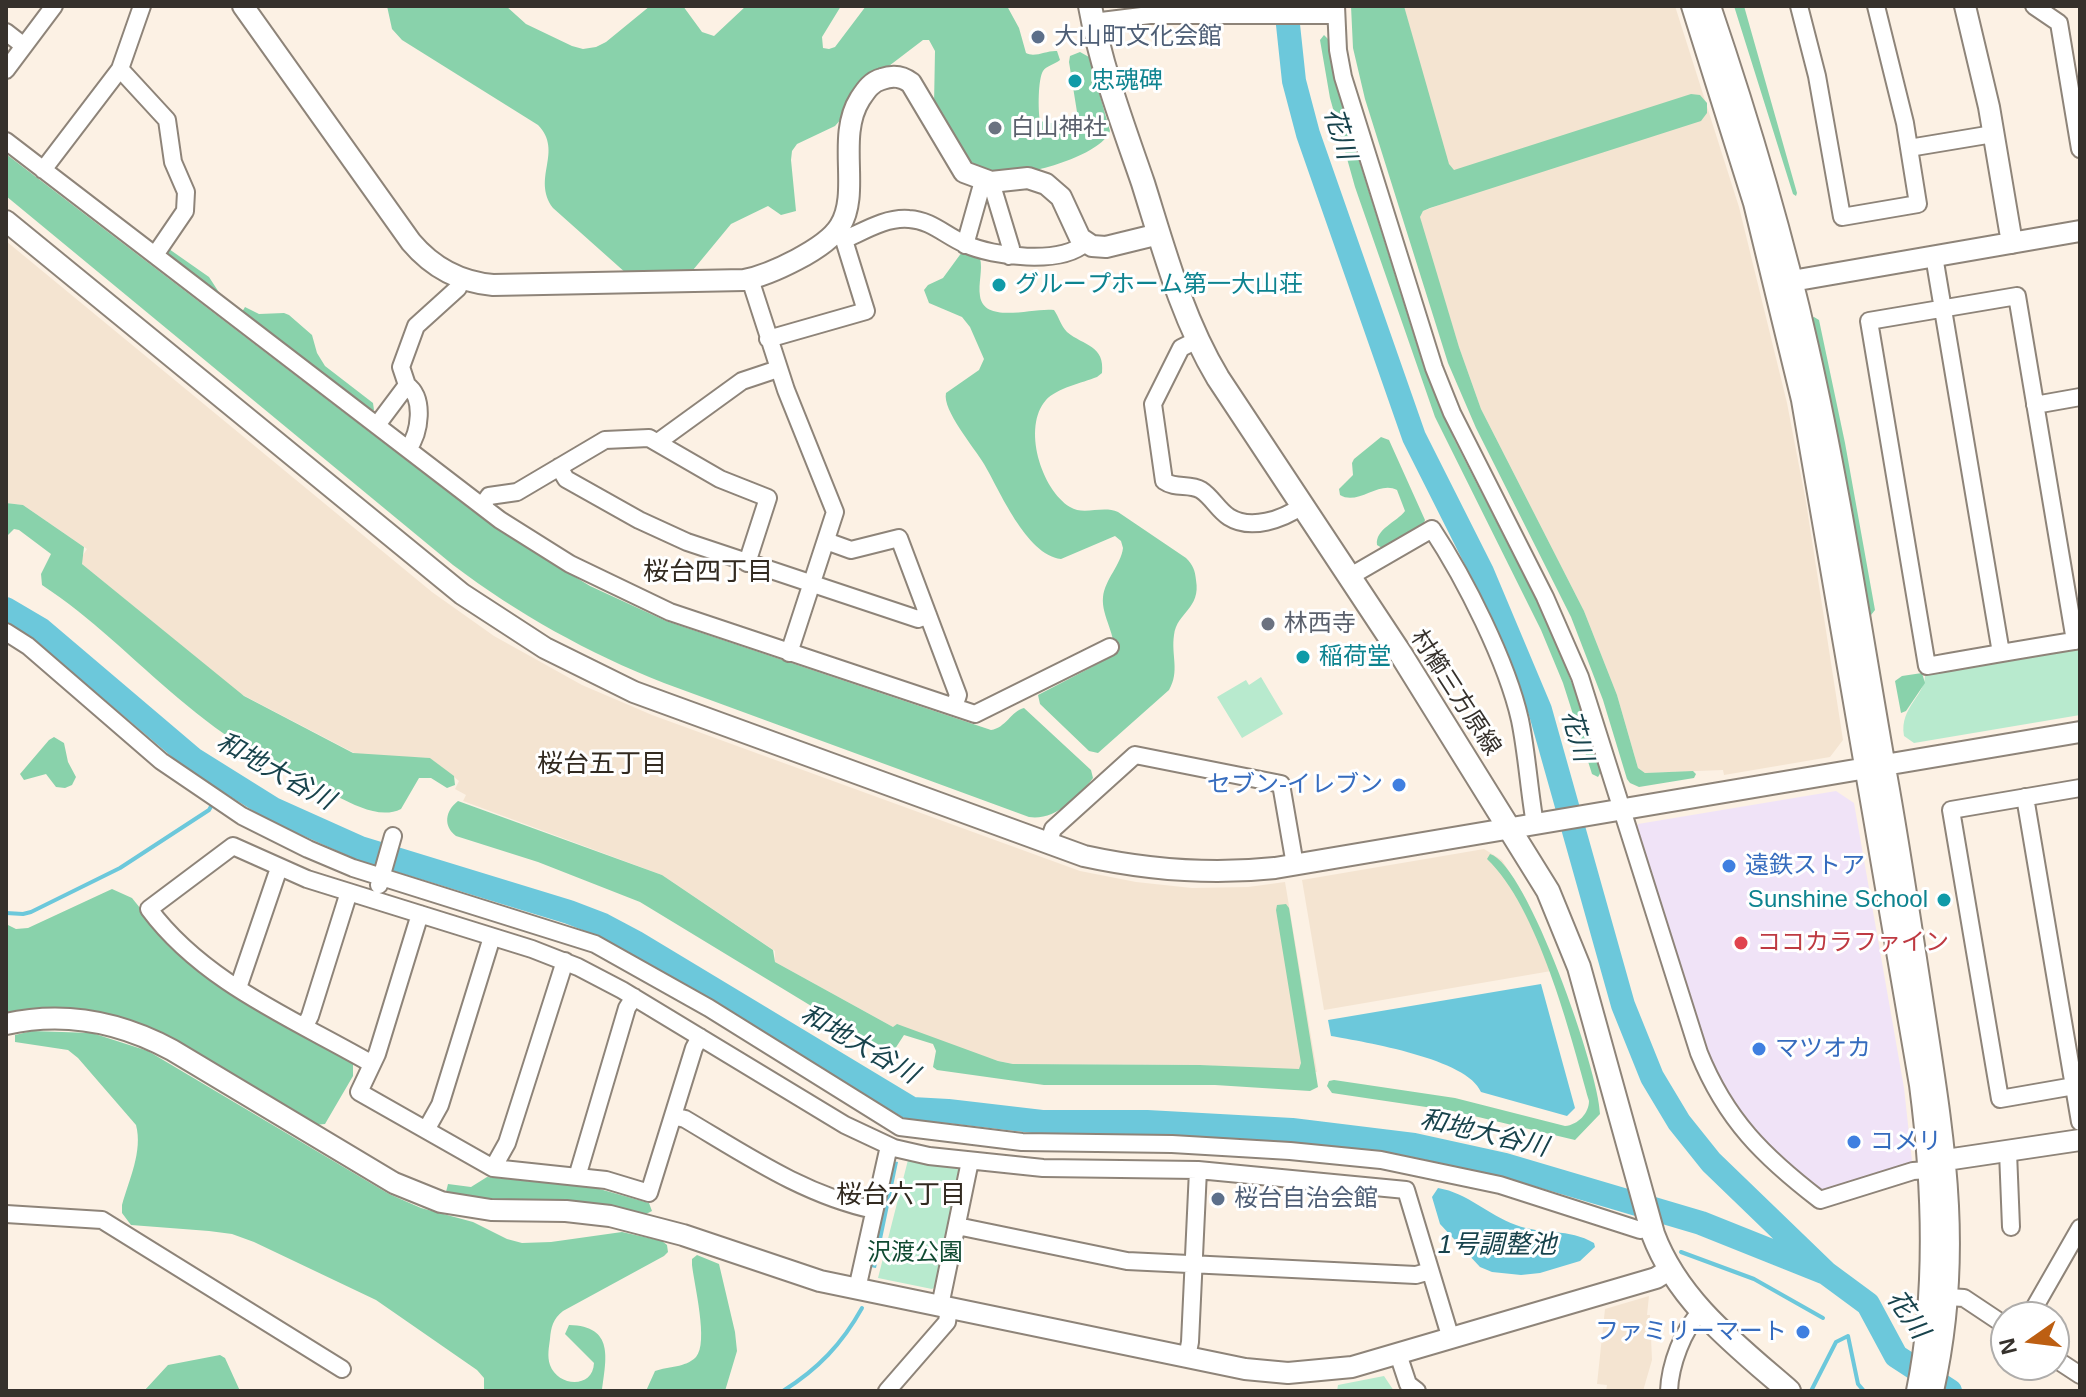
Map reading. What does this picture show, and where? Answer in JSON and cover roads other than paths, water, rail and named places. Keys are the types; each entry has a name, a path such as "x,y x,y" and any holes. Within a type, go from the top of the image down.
{"main road":[{"name":"村櫛三方原線","path":"1091,14 1105,68 1197,340 1218,378 1349,577 1548,891 1570,941 1651,1226 1669,1270 1701,1312 1789,1391"}],"street":[{"path":"6,70 54,6"},
{"path":"43,170 120,69 142,6"},
{"path":"243,6 411,242 430,262 462,279 493,285 750,279 782,269 840,236 904,218 925,222 965,245 1009,256 1044,255 1079,249 1085,243"},
{"path":"1692,6 1751,191 1789,338 1936,1083 1937,1165 1949,1226 1933,1391"},
{"path":"1710,6 1756,149 1792,281 1829,446 1875,767"},
{"path":"1799,6 1817,76 1842,217 1918,204 1895,81 1876,6"},
{"path":"1965,6 1993,134 2012,243"},
{"path":"2034,6 2059,23 2080,149"},
{"path":"1091,14 1307,15 1336,10 1338,50 1350,103 1434,368 1452,413 1569,650 1590,705 1699,1053 1717,1092 1754,1144 1820,1200 1937,1165 2080,1140"},
{"path":"6,32 24,46"},
{"path":"120,69 167,120 173,162 186,192 185,211 155,255"},
{"path":"768,339 866,311 840,236 846,214 852,113 870,85 882,79 899,76 911,83 960,168 987,181 1028,178 1046,184 1061,197 1085,243 1099,248 1159,234"},
{"path":"1909,148 1993,134"},
{"path":"6,141 482,506 547,550 619,590 696,622 975,714 1110,647"},
{"path":"965,245 987,181"},
{"path":"987,181 1011,248 1009,256"},
{"path":"6,221 442,579 523,636 589,671 646,696 1048,844 1111,862 1165,870 1220,872 1295,865 2080,732"},
{"path":"1792,281 2080,231"},
{"path":"1934,256 2001,653"},
{"path":"408,449 415,441 418,403 401,367 416,326 458,288 462,279"},
{"path":"750,279 778,369 835,512 789,653"},
{"path":"2017,296 2077,640 1927,666 1869,321 1943,309 2017,296"},
{"path":"1197,340 1181,348 1153,404 1164,481 1201,491 1229,517 1245,523 1263,522 1292,513 1302,506"},
{"path":"659,444 742,381 778,369"},
{"path":"377,425 407,385"},
{"path":"2035,405 2080,397"},
{"path":"482,506 489,496 517,492 605,440 649,438 720,479 768,498 747,563"},
{"path":"559,467 566,479 639,520 687,542 918,619 928,615"},
{"path":"1349,577 1432,529 1458,571 1510,688 1542,823"},
{"path":"826,541 851,550 899,538 958,695 954,707"},
{"path":"6,632 28,646 142,745 202,791 286,839 382,875 595,944 709,1008 879,1115 908,1129 1040,1143 1172,1144 1351,1156 1471,1177 1559,1202 1640,1230 1651,1226"},
{"path":"1048,844 1053,829 1135,755 1281,784 1295,865"},
{"path":"2077,1086 2000,1099 1951,810 2080,788"},
{"path":"2025,797 2077,1086 2080,1122"},
{"path":"374,900 393,838"},
{"path":"372,1064 238,988 190,955 149,909 233,846 279,868 565,961 634,997 845,1125 889,1146 929,1156 1043,1168 1198,1170 1406,1190 1451,1339"},
{"path":"238,988 279,868"},
{"path":"305,1026 349,892"},
{"path":"420,914 372,1064 359,1092 493,1168 606,1180 649,1193 700,1037"},
{"path":"426,1130 440,1105 492,937"},
{"path":"493,1168 507,1143 565,961"},
{"path":"577,1177 623,1022 634,997"},
{"path":"6,1024 73,1019 134,1032 172,1050 394,1183 441,1202 491,1210 581,1212 625,1219 683,1235 803,1276 1245,1369 1288,1373 1341,1369 1656,1278 1669,1270"},
{"path":"673,1116 685,1119 801,1186 874,1210"},
{"path":"857,1289 889,1146"},
{"path":"2008,1152 2011,1227"},
{"path":"887,1391 947,1322 945,1307 970,1161"},
{"path":"1187,1357 1198,1170"},
{"path":"6,1214 102,1220 342,1369"},
{"path":"957,1226 1112,1259 1416,1275 1430,1271"},
{"path":"2038,1301 2080,1228"},
{"path":"1941,1304 1964,1298 1990,1315"},
{"path":"1917,1391 1925,1340 1941,1304"},
{"path":"1669,1391 1670,1377 1689,1324 1701,1312"},
{"path":"1398,1354 1408,1384 1417,1391"}],"water":[{"path":"1541,984 1575,1108 1567,1116 1481,1092 1472,1080 1437,1061 1331,1036 1328,1020"},
{"path":"892,1161 898,1162 876,1268 870,1267"},
{"name":"1号調整池","path":"1438,1188 1459,1194 1516,1225 1575,1235 1594,1243 1595,1247 1580,1261 1540,1273 1492,1272 1480,1267 1440,1224 1432,1197"}],"waterway":[{"name":"花川","path":"1286,6 1294,81 1308,134 1414,437 1482,572 1540,710 1623,1005 1652,1077 1679,1122 1711,1162 1826,1273 1868,1304 1896,1356 1950,1391"},
{"name":"和地大谷川","path":"6,609 40,629 193,759 273,809 360,848 603,925 912,1109 1042,1122 1147,1122 1292,1130 1414,1145 1505,1165 1701,1223 1826,1273"},
{"path":"224,787 227,782"},
{"path":"6,913 31,912 120,868 209,810 213,803"},
{"path":"910,1120 914,1110"},
{"path":"1681,1252 1754,1279 1823,1318"},
{"path":"783,1391 828,1355 862,1308"},
{"path":"1848,1336 1858,1384 1864,1391"},
{"path":"1811,1391 1836,1342 1848,1336"}],"place":[{"name":"大山町文化会館","path":"1038,37"},
{"name":"忠魂碑","path":"1075,81"},
{"name":"白山神社","path":"995,128"},
{"name":"グループホーム第一大山荘","path":"999,285"},
{"name":"林西寺","path":"1268,624"},
{"name":"稲荷堂","path":"1303,657"},
{"name":"セブン-イレブン","path":"1399,785"},
{"name":"遠鉄ストア","path":"1729,866"},
{"name":"Sunshine School","path":"1944,900"},
{"name":"ココカラファイン","path":"1741,943"},
{"name":"マツオカ","path":"1759,1049"},
{"name":"コメリ","path":"1854,1142"},
{"name":"桜台自治会館","path":"1218,1199"},
{"name":"ファミリーマート","path":"1803,1332"}],"district":[{"name":"桜台四丁目","path":"708,573"},
{"name":"桜台五丁目","path":"602,765"},
{"name":"桜台六丁目","path":"901,1196"}],"park label":[{"name":"沢渡公園","path":"915,1253"}]}
